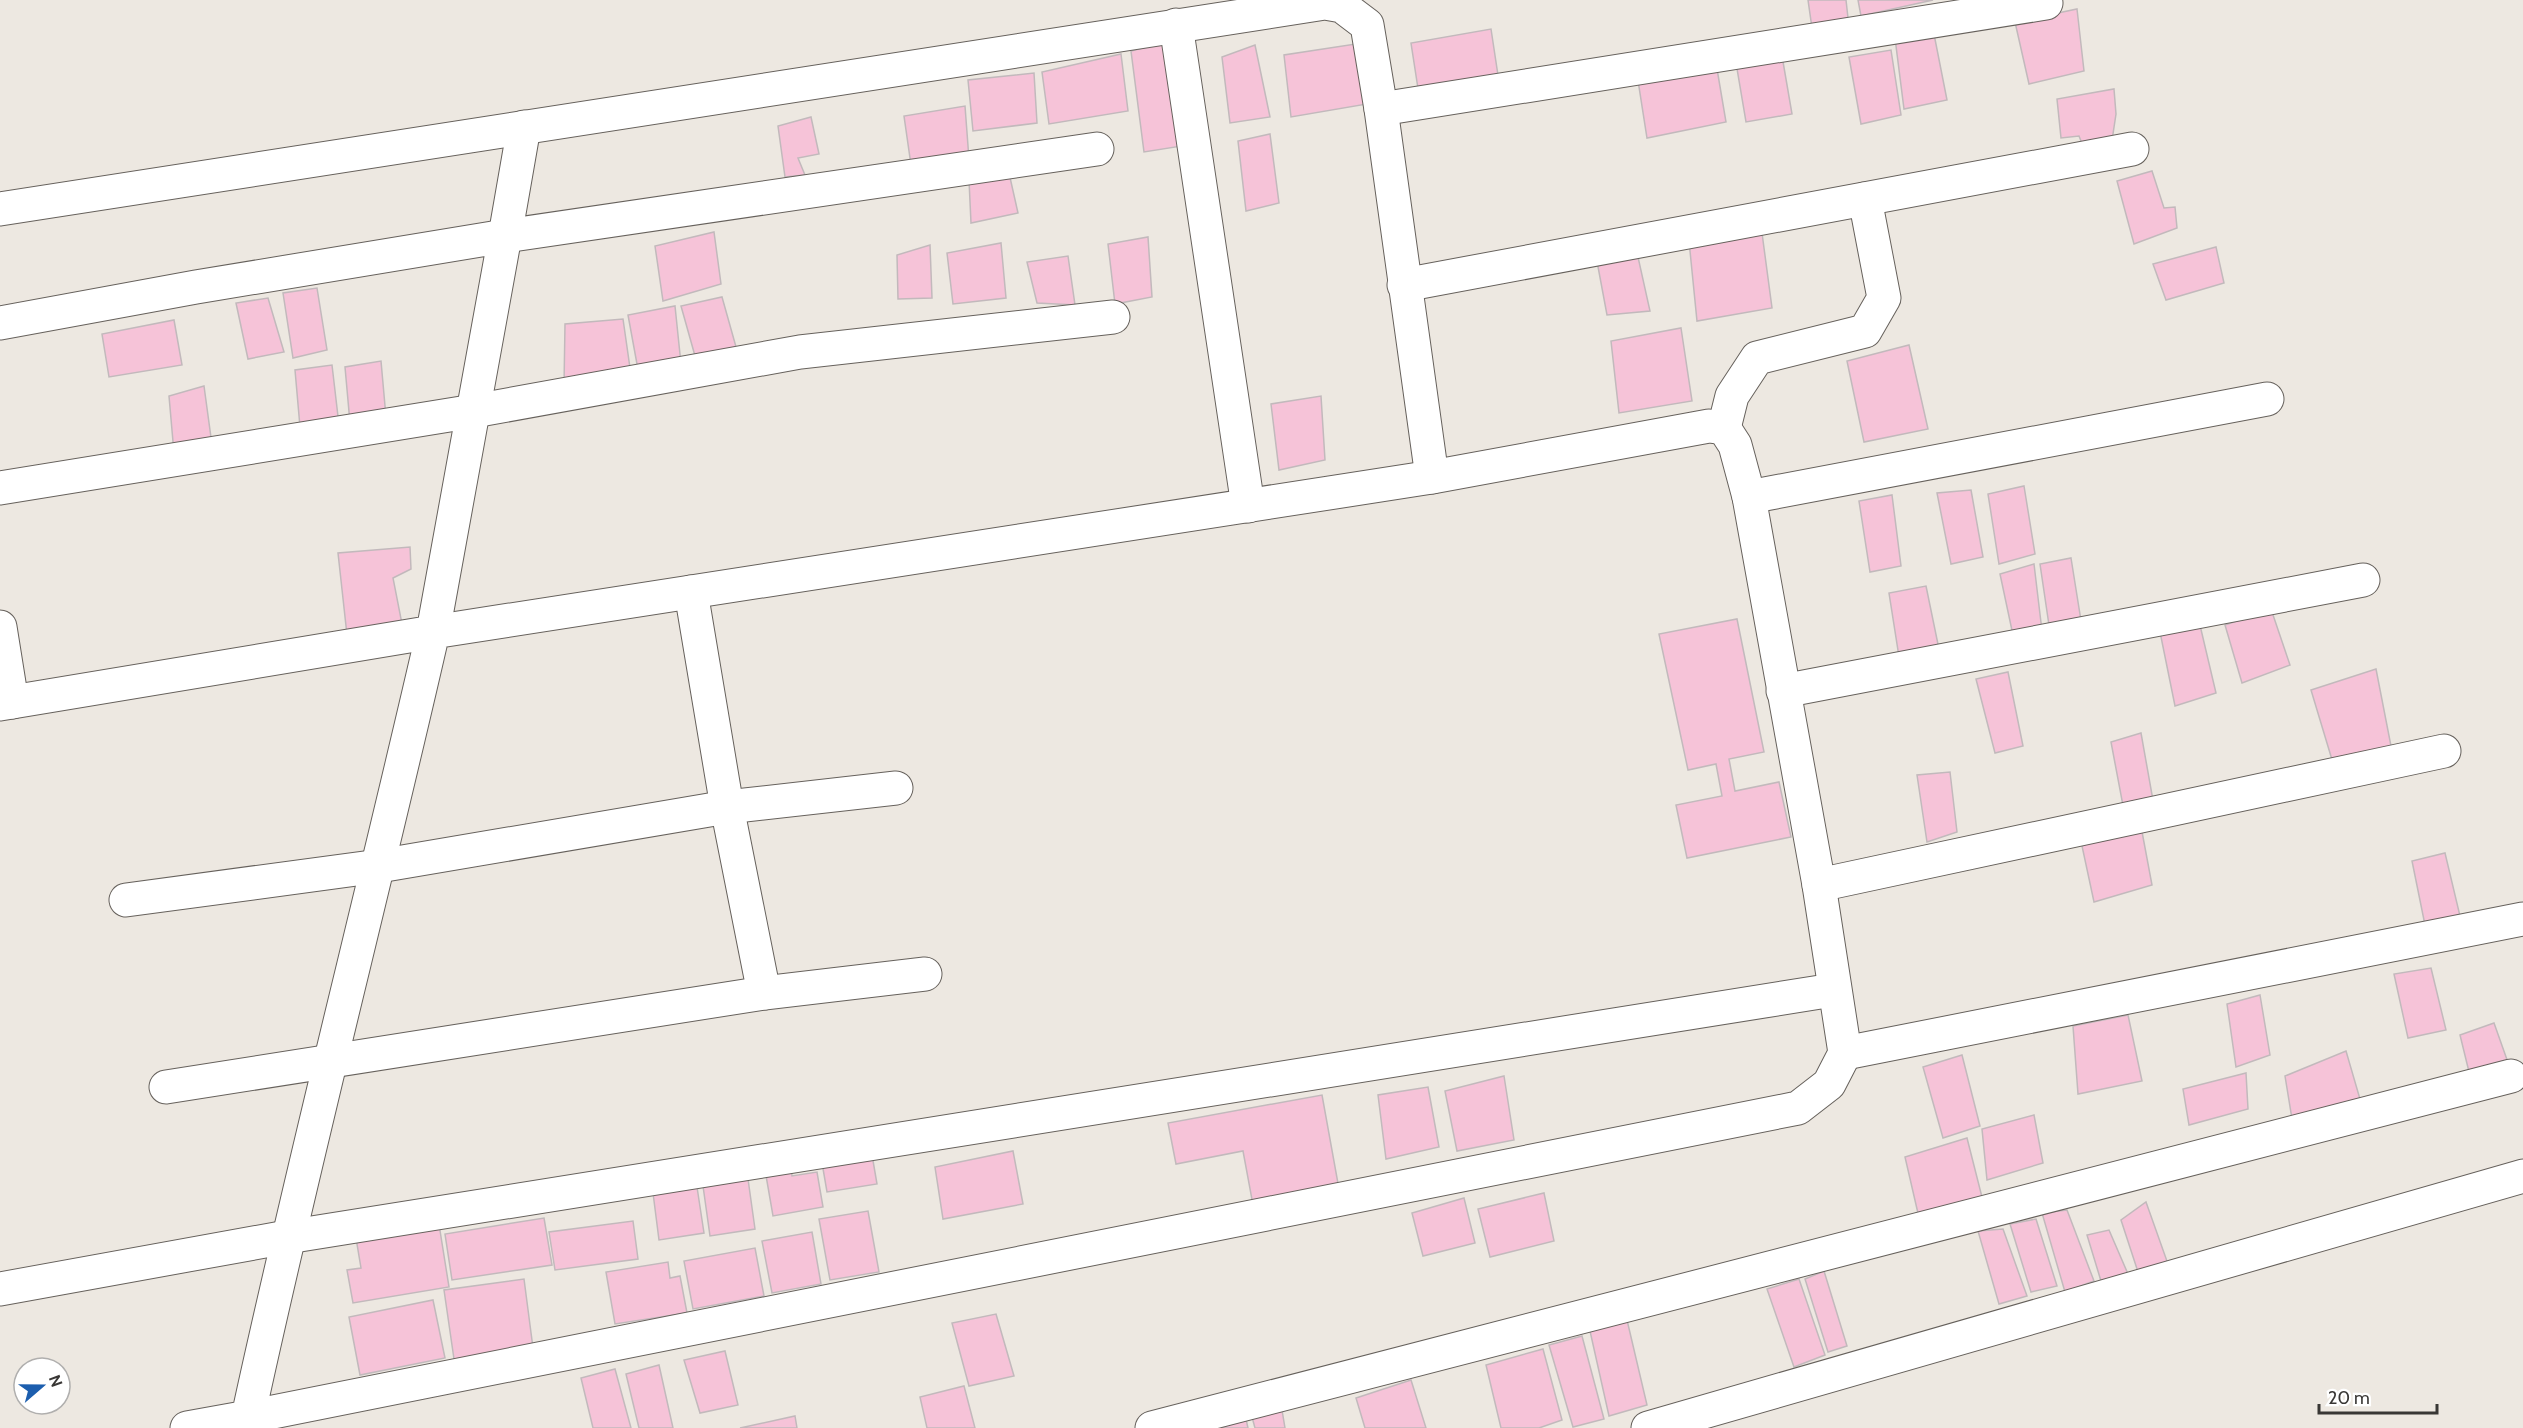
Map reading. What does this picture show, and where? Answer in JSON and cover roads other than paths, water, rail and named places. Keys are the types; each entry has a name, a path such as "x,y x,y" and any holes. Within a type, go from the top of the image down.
{"street":[{"path":"0,209 1176,25 1325,3 1342,6 1367,25 1381,109 1432,477"},
{"path":"1381,109 2046,3"},
{"path":"1176,25 1248,506"},
{"path":"246,1422 287,1237 379,866 434,632 524,127"},
{"path":"0,323 196,287 505,236 1097,149"},
{"path":"1404,285 2132,149"},
{"path":"187,1428 246,1422 1798,1108 1829,1083 1845,1053 1833,990 1819,885 1749,497 1735,445 1724,428 1732,396 1757,358 1865,331 1884,298 1865,199"},
{"path":"0,488 474,411 800,352 1113,317"},
{"path":"1749,497 2267,399"},
{"path":"0,627 6,703 434,632 1432,477 1709,426 1724,428"},
{"path":"1783,691 2362,580"},
{"path":"691,592 727,807 764,993"},
{"path":"1819,885 2444,751"},
{"path":"126,900 379,866 727,807 896,788"},
{"path":"1845,1053 2523,919"},
{"path":"166,1087 764,993 925,974"},
{"path":"0,1289 287,1237 1833,990"},
{"path":"1152,1428 2511,1076"},
{"path":"1648,1428 2523,1176"}]}
